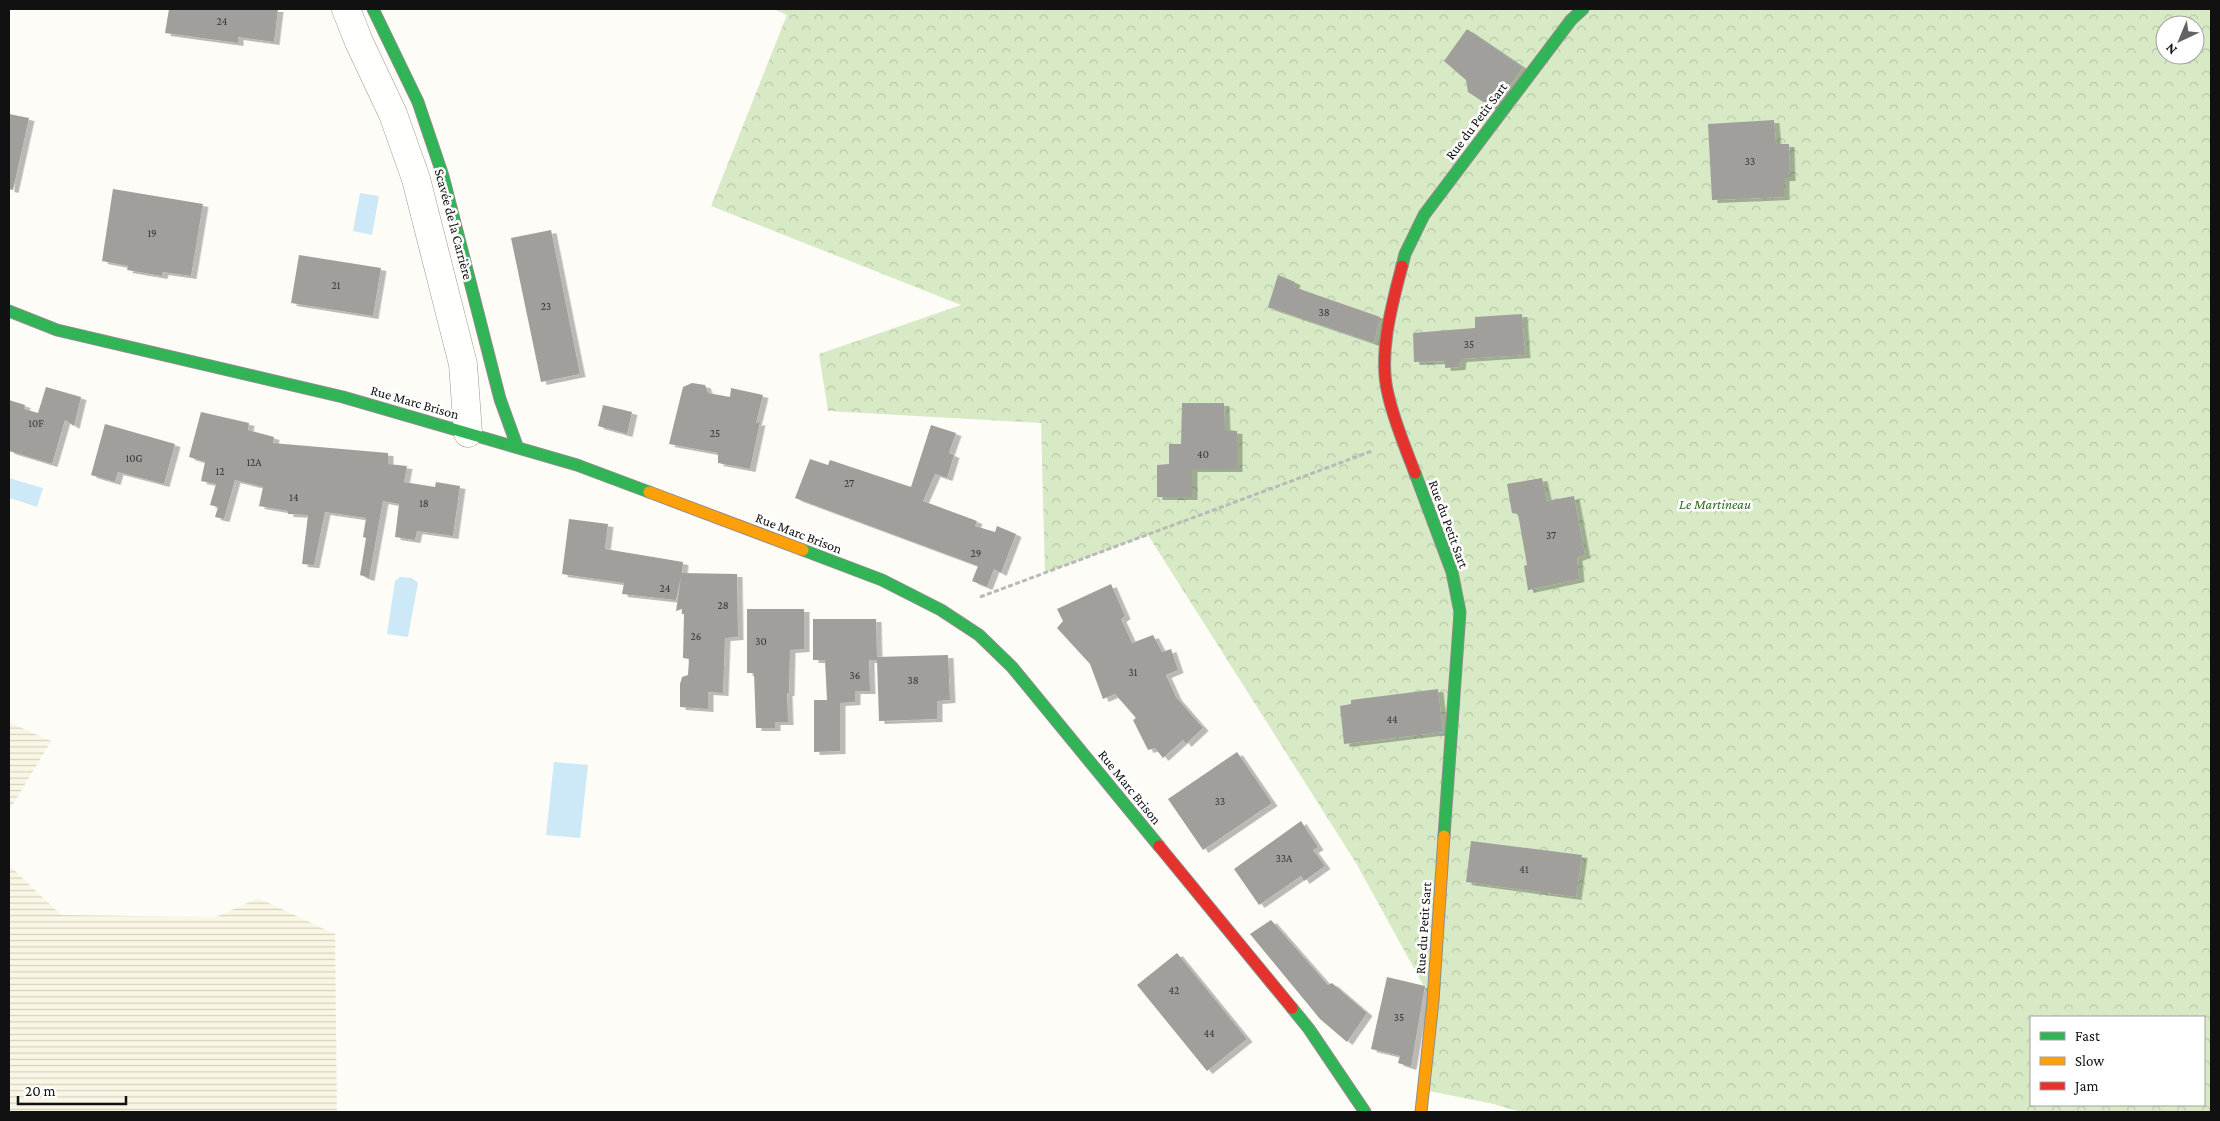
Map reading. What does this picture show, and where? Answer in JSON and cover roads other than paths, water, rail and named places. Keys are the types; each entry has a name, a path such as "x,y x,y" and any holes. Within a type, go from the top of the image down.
{"street":[{"name":"Scavée de la Carrière","path":"346,9 359,42 393,114 416,179 463,364 468,433"},
{"name":"Scavée de la Carrière","path":"373,9 418,102 443,176 500,399 517,446"},
{"name":"Rue du Petit Sart","path":"1421,1112 1432,1001 1460,612 1452,572 1402,440 1387,392 1385,354 1392,306 1405,254 1424,215 1571,20 1583,9"},
{"name":"Rue Marc Brison","path":"9,310 57,330 343,397 517,446 577,465 882,580 941,610 979,635 1012,667 1309,1029 1365,1112"}],"water":[{"path":"360,193 379,196 372,235 353,231"},
{"path":"9,478 43,488 37,507 10,498 9,503"},
{"path":"400,577 412,578 418,583 408,637 387,634 395,581"},
{"path":"554,762 588,765 580,838 546,835"}],"park label":[{"name":"Le Martineau","path":"1715,504"}]}
